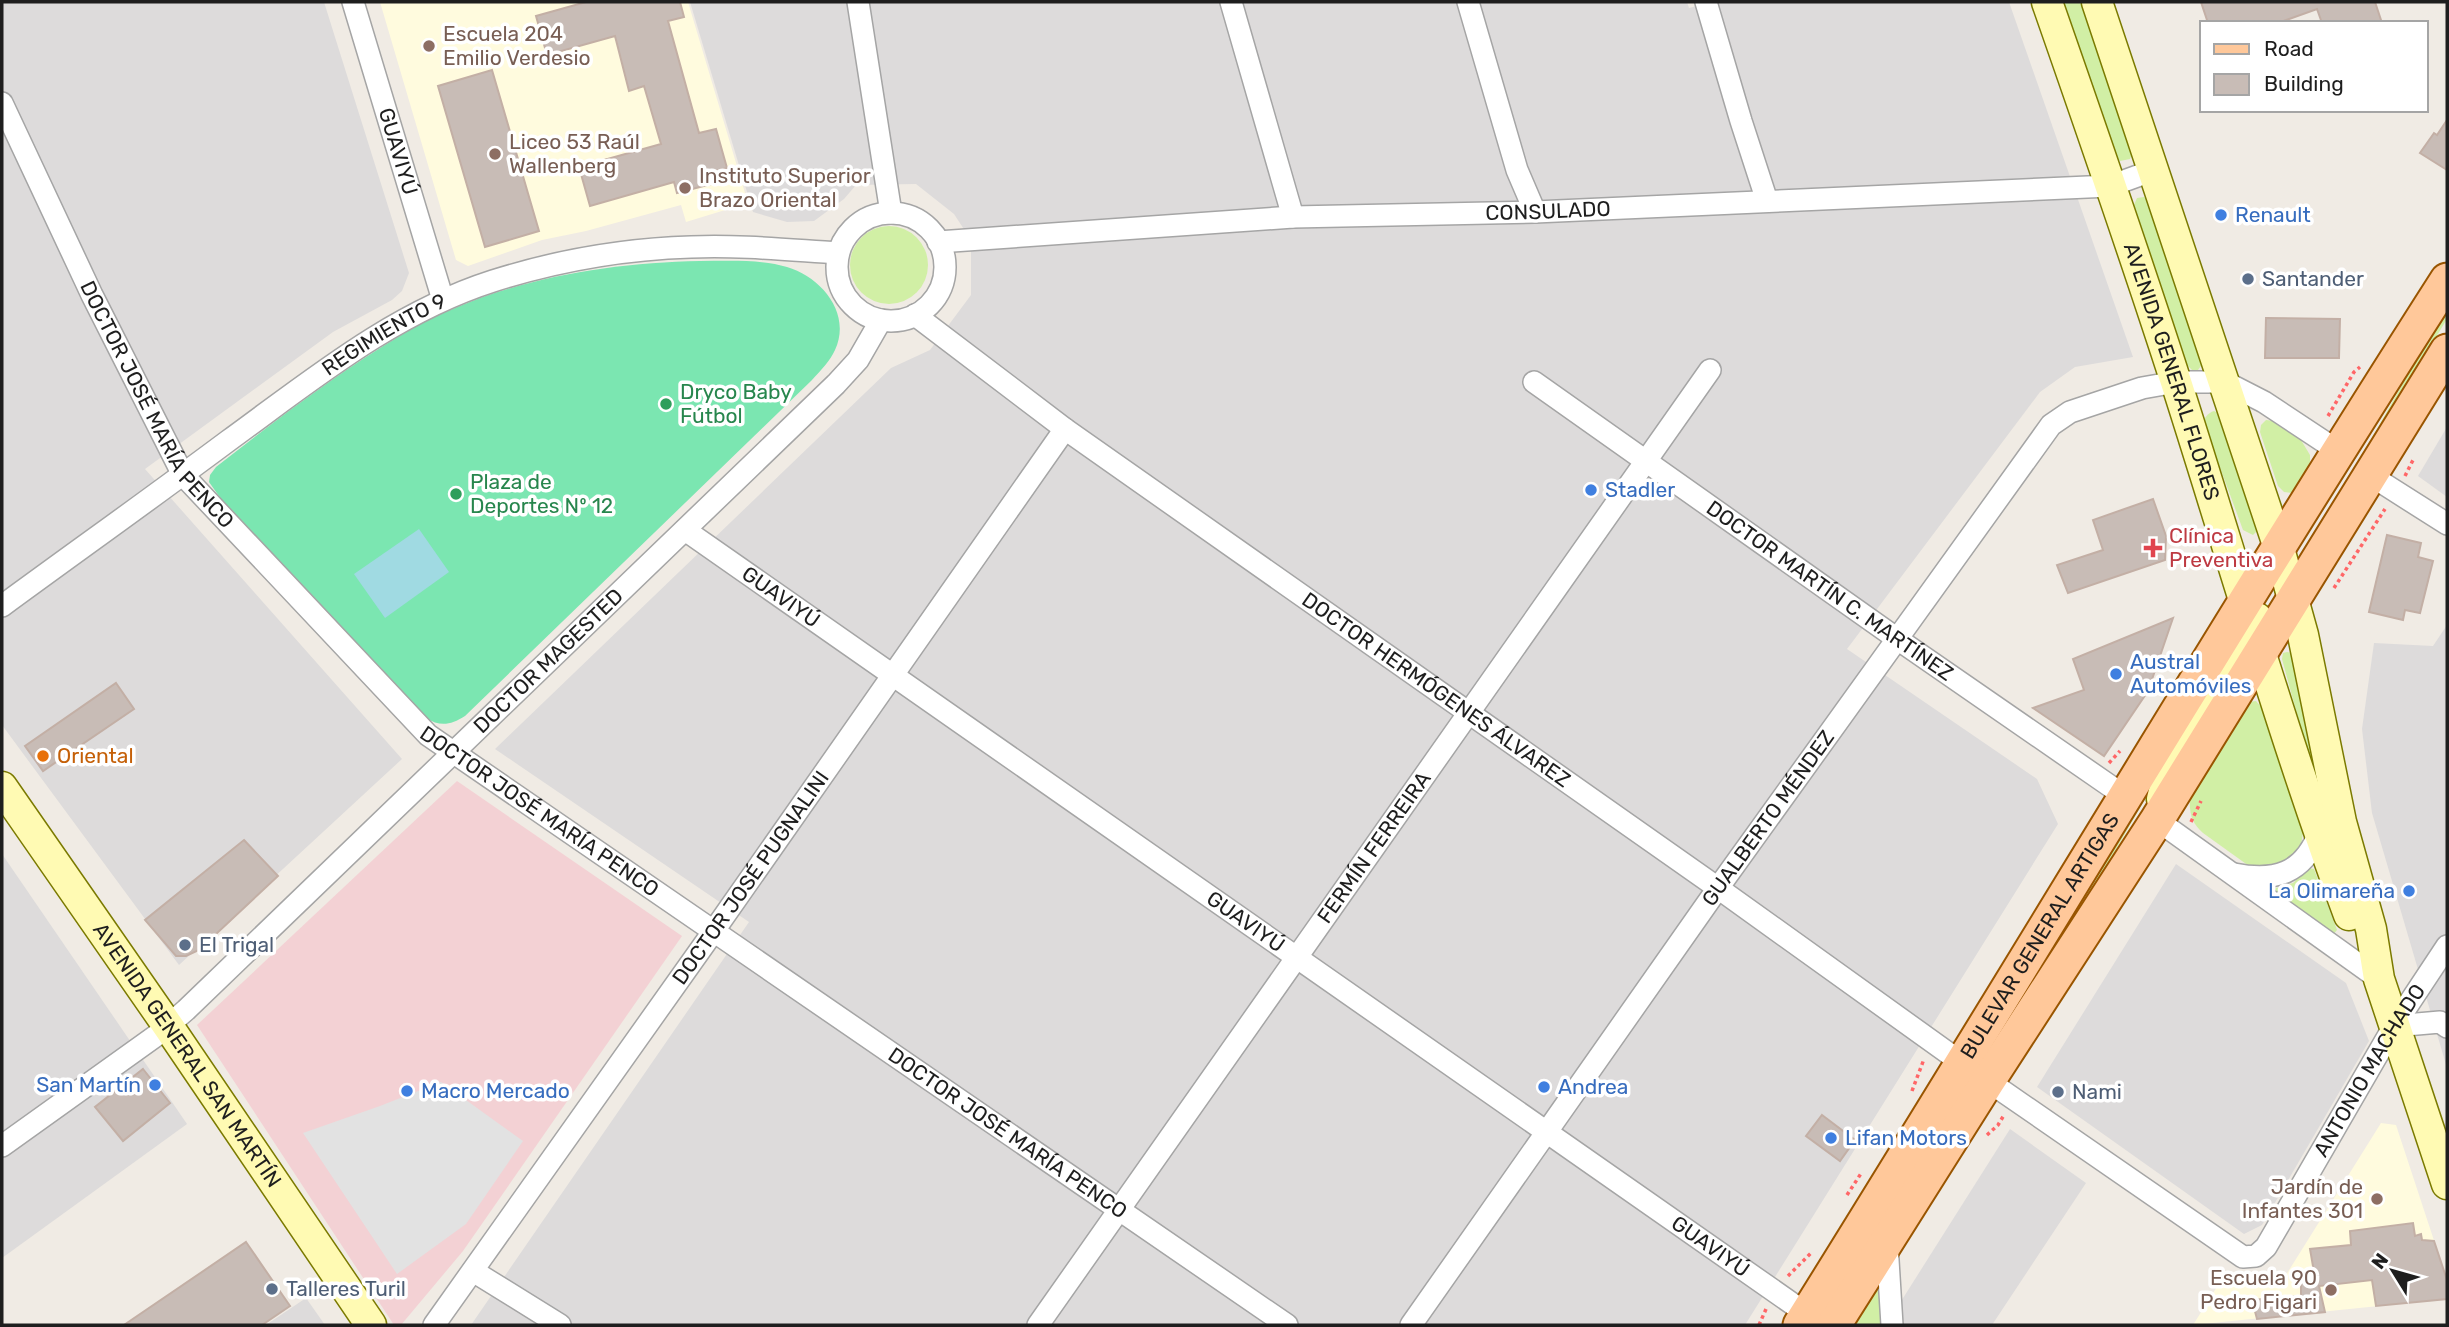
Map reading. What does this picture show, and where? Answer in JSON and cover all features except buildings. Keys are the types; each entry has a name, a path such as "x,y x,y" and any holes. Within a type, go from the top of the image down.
{"main road":[{"name":"AVENIDA GENERAL FLORES","path":"2047,2 2176,382 2319,833 2357,936 2379,979"},
{"name":"AVENIDA GENERAL FLORES","path":"2096,2 2225,382 2286,574 2303,635 2341,822 2371,929 2379,979 2447,1184"},
{"name":"BULEVAR GENERAL ARTIGAS","path":"2286,574 2338,451 2447,280"},
{"name":"BULEVAR GENERAL ARTIGAS","path":"1814,1322 1887,1242 1975,1072 2126,797 2252,627 2286,574 2370,475 2447,351"},
{"name":"BULEVAR GENERAL ARTIGAS","path":"1814,1322 1975,1072 2157,820 2252,627 2286,574 2298,547 2346,469 2356,447 2359,418"},
{"name":"AVENIDA GENERAL SAN MARTÍN","path":"2,787 371,1325"}],"street":[{"name":"GUAVIYÚ","path":"353,2 443,300"},
{"path":"858,2 891,213"},
{"path":"1231,2 1293,217"},
{"path":"1468,2 1517,170 1535,212"},
{"path":"1706,2 1767,201"},
{"name":"DOCTOR JOSÉ MARÍA PENCO","path":"2,103 92,295 183,475 428,735 1287,1325"},
{"name":"CONSULADO","path":"938,242 1293,217 1535,212 2110,186 2154,170"},
{"path":"891,213 912,217 923,223 938,242 944,265 940,289 933,300 915,315 898,320 881,320 869,316 849,301 838,278 838,253 844,240 863,221 876,215 891,213"},
{"name":"REGIMIENTO 9","path":"2,606 332,364 399,321 443,300 517,275 593,257 639,251 691,247 838,253"},
{"name":"DOCTOR HERMÓGENES ÁLVAREZ","path":"915,315 1065,429 1975,1072 2243,1256"},
{"name":"DOCTOR MAGESTED","path":"2,1146 168,1026 453,754 858,360 881,320"},
{"name":"FERMÍN FERREIRA","path":"1038,1325 1710,370"},
{"name":"DOCTOR MARTÍN C. MARTÍNEZ","path":"1534,382 2126,797"},
{"name":"GUALBERTO MÉNDEZ","path":"1411,1325 1718,888 2051,425 2070,412 2142,388 2176,382 2225,382"},
{"path":"2225,382 2264,402 2338,451"},
{"name":"DOCTOR JOSÉ PUGNALINI","path":"434,1325 894,676 1065,429"},
{"path":"2370,475 2447,524"},
{"name":"GUAVIYÚ","path":"685,530 1814,1322"},
{"path":"2157,820 2379,979"},
{"path":"2232,874 2261,877 2287,872 2313,849 2319,833"},
{"name":"ANTONIO MACHADO","path":"2243,1256 2256,1255 2266,1247 2394,1026 2447,946"},
{"path":"2394,1026 2440,1022 2447,1027"},
{"path":"1887,1242 1892,1325"},
{"path":"473,1271 561,1325"}],"shaded area":[{"path":"2,2 324,2 409,273 402,291 392,300 333,332 145,469 402,759 179,965 2,725"},
{"path":"380,2 688,2 748,203 686,222 681,205 542,240 468,266 456,260"},
{"path":"690,2 1687,2 1689,8 1712,2 2009,2 2133,357 2075,367 2040,392 1847,649 2037,779 2058,824 1745,1325 471,1325 749,922 495,749 891,368 930,350 971,295 971,240 954,214 916,184 856,185 844,199 814,221 787,222 753,212"},
{"path":"2447,427 2447,497 2418,476"},
{"path":"2447,625 2447,1068 2372,813 2362,729 2374,643 2433,646"},
{"name":"Macro Mercado","path":"457,781 682,936 463,1251 401,1325 394,1325 197,1025"},
{"path":"2,854 187,1124 2,1258"},
{"path":"2176,864 2346,983 2369,1041 2262,1225 2244,1234 2037,1087"},
{"path":"441,1082 523,1141 466,1224 397,1274 303,1133"},
{"path":"2381,1123 2396,1125 2447,1280 2447,1299 2193,1325 2220,1282 2286,1275"},
{"path":"2010,1129 2086,1183 1992,1325 1886,1325"},
{"path":"306,1298 325,1325 266,1325"}],"green space":[{"path":"2063,2 2082,2 2133,151 2130,159 2120,161 2115,156"},
{"path":"2144,197 2148,200 2203,363 2198,370 2192,370 2187,365 2133,207 2137,198"},
{"path":"889,226 904,229 917,237 925,250 928,265 925,280 917,293 904,301 889,304 874,301 861,293 853,280 850,265 853,250 861,237 874,229"},
{"name":"Plaza de Deportes Nº 12","path":"700,261 766,263 787,267 811,279 822,288 836,310 839,336 833,354 812,380 465,716 455,721 441,724 426,718 221,499 209,482 216,467 307,398 378,349 437,316 509,289 585,271"},
{"path":"2447,306 2447,319 2310,544 2309,543"},
{"path":"2214,411 2220,414 2259,529 2253,535 2243,530 2204,424 2207,416"},
{"path":"2266,420 2274,421 2301,440 2310,455 2310,467 2292,493 2284,492 2278,486 2260,432 2261,425"},
{"path":"2283,653 2292,653 2330,819 2313,773 2282,659"},
{"path":"2209,689 2083,906 1987,1053"},
{"path":"2256,701 2262,708 2303,832 2301,846 2284,867 2249,866 2203,833 2196,826 2191,813 2190,798 2249,702"},
{"path":"2308,868 2314,869 2337,930 2332,936 2269,890 2293,883"},
{"path":"1878,1286 1881,1325 1852,1325"}],"water":[{"path":"419,529 449,572 385,618 354,574"}],"place":[{"name":"Escuela 204 Emilio Verdesio","path":"429,46"},
{"name":"Liceo 53 Raúl Wallenberg","path":"495,154"},
{"name":"Instituto Superior Brazo Oriental","path":"685,188"},
{"name":"Renault","path":"2221,215"},
{"name":"Santander","path":"2248,279"},
{"name":"Dryco Baby Fútbol","path":"666,404"},
{"name":"Stadler","path":"1591,490"},
{"name":"Plaza de Deportes Nº 12","path":"456,494"},
{"name":"Clínica Preventiva","path":"2153,548"},
{"name":"Austral Automóviles","path":"2116,674"},
{"name":"Oriental","path":"43,756"},
{"name":"La Olimareña","path":"2409,891"},
{"name":"El Trigal","path":"185,945"},
{"name":"San Martín","path":"155,1085"},
{"name":"Andrea","path":"1544,1087"},
{"name":"Macro Mercado","path":"407,1091"},
{"name":"Nami","path":"2058,1092"},
{"name":"Lifan Motors","path":"1831,1138"},
{"name":"Jardín de Infantes 301","path":"2377,1199"},
{"name":"Talleres Turil","path":"272,1289"},
{"name":"Escuela 90 Pedro Figari","path":"2331,1290"}]}
